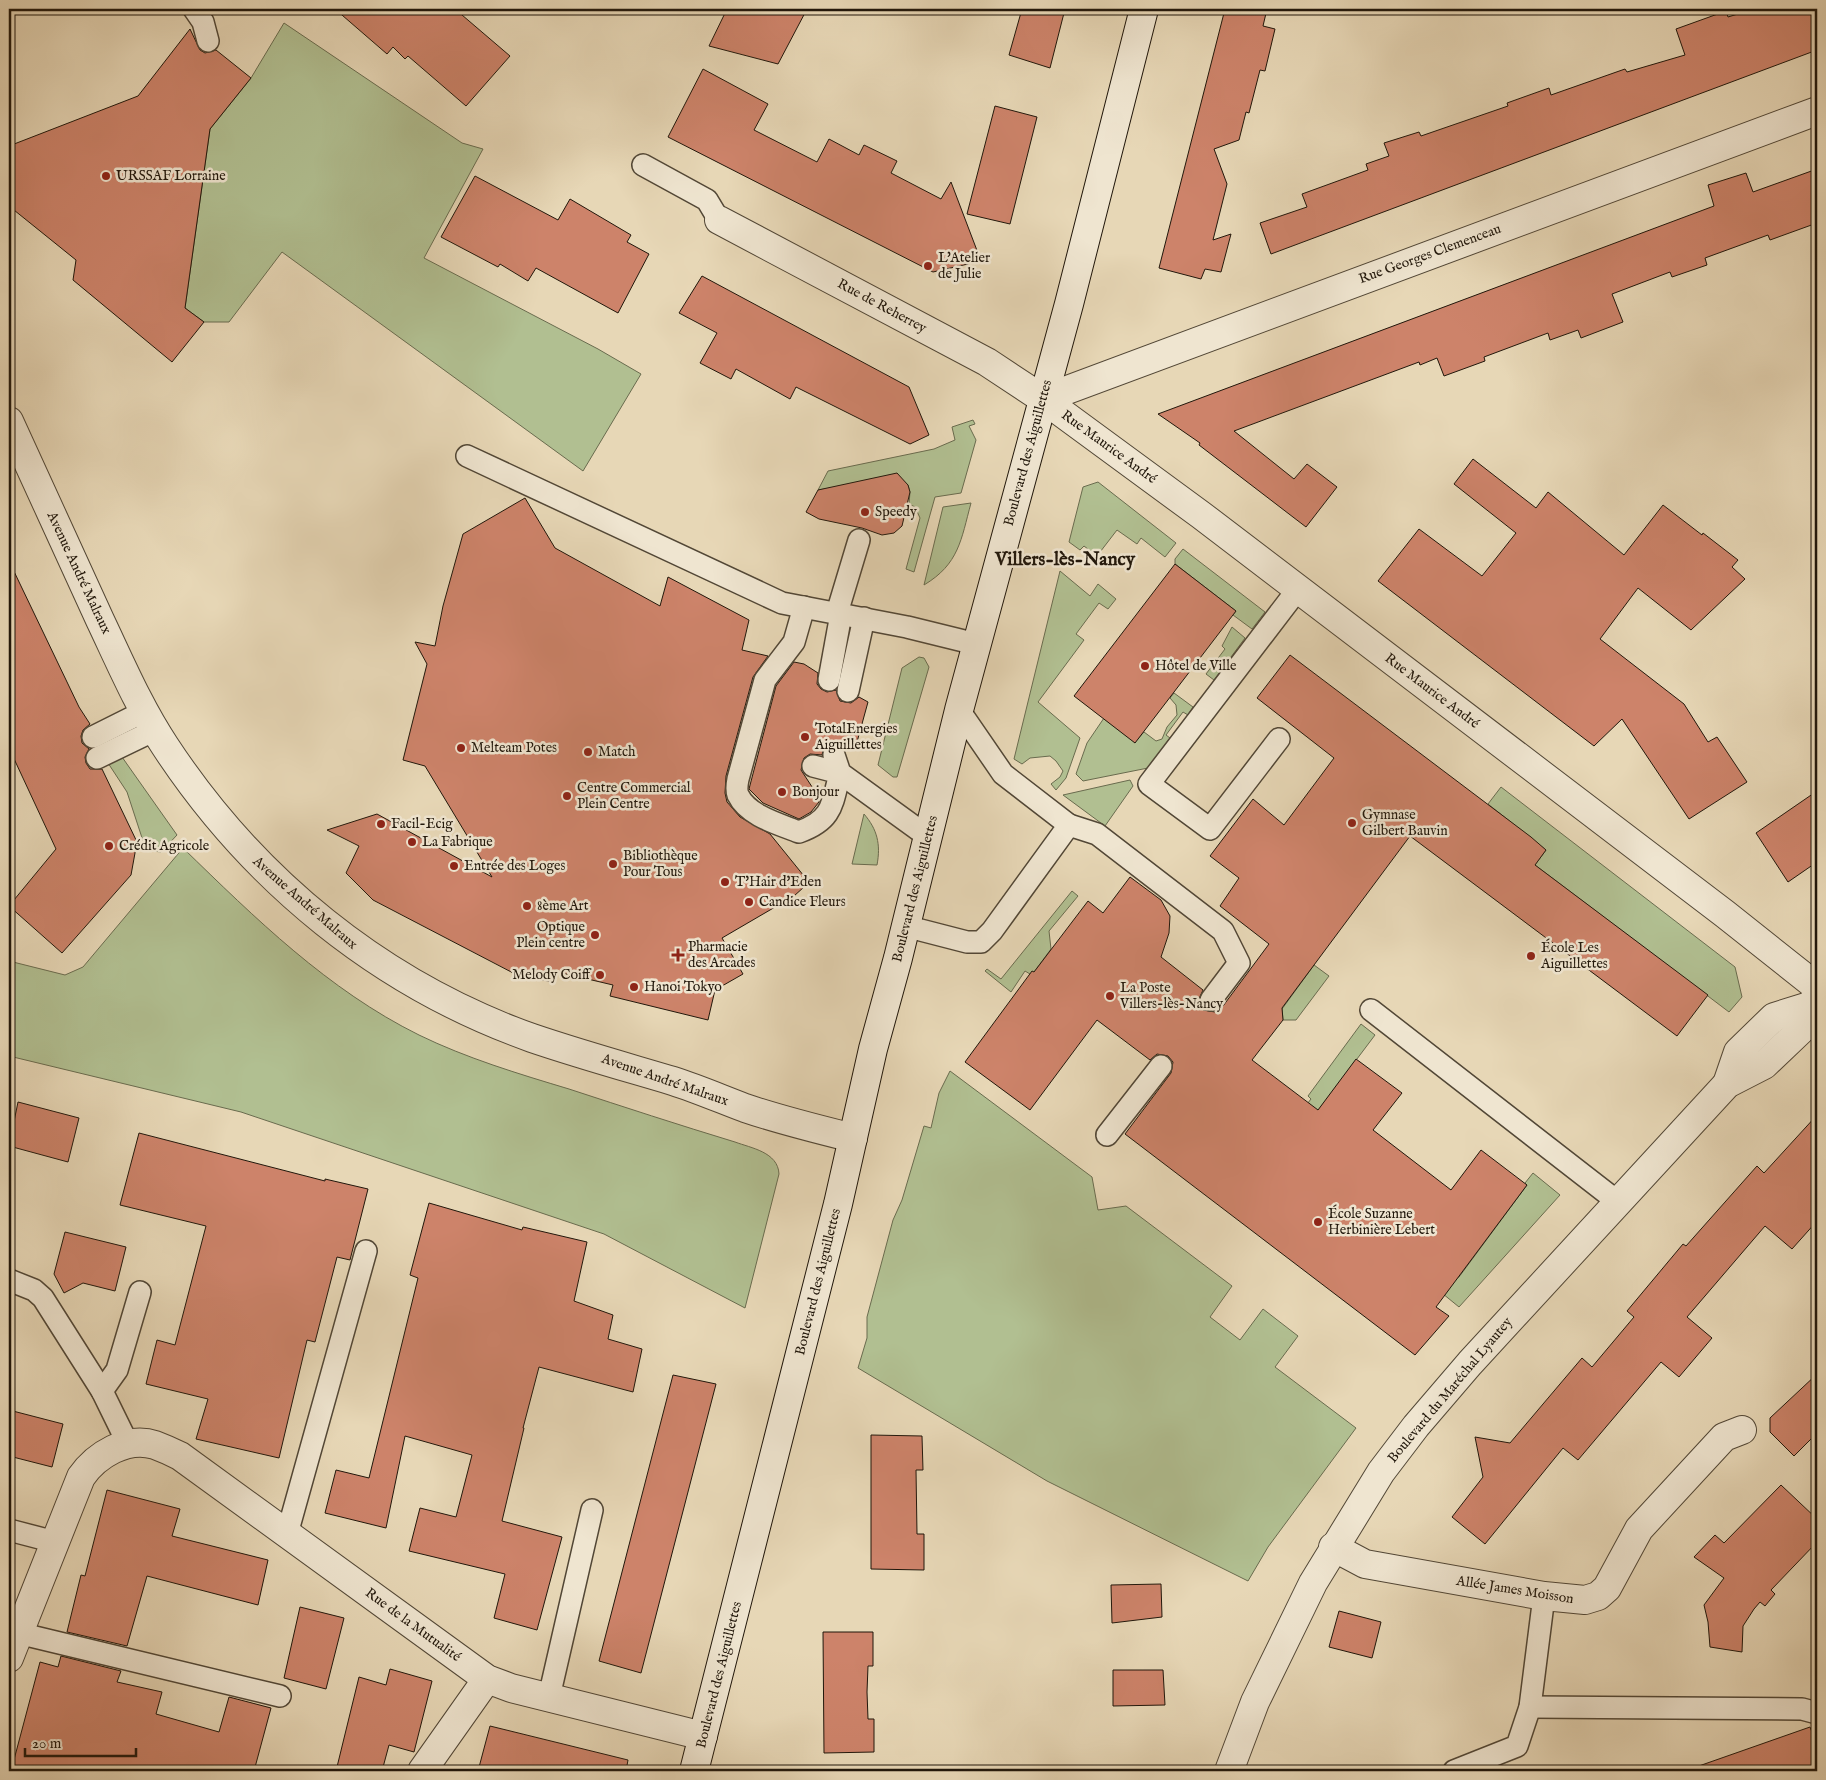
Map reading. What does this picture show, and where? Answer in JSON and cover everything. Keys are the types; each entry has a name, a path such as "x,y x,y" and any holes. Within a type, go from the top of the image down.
{"street":[{"name":"Boulevard des Aiguillettes","path":"694,1771 959,710 1043,399 1144,9"},
{"name":"Rue Georges Clemenceau","path":"1043,399 1817,111"},
{"name":"Rue de Reherrey","path":"719,220 987,362 1043,399"},
{"name":"Rue Maurice André","path":"1043,399 1127,459 1725,914 1814,997"},
{"name":"Avenue André Malraux","path":"9,421 122,667 150,720 190,783 246,852 348,942 419,986 458,1006 531,1037 685,1085 755,1111 853,1138"},
{"name":"Boulevard du Maréchal Lyautey","path":"1229,1771 1255,1702 1313,1583 1333,1547 1381,1472 1416,1426 1470,1363 1727,1084 1764,1065 1805,1026 1814,997"},
{"name":"Allée James Moisson","path":"1333,1547 1365,1564 1544,1596 1585,1600 1598,1596 1607,1588 1639,1529 1724,1437 1742,1430"},
{"name":"Rue de la Mutualité","path":"14,1646 81,1477 89,1466 110,1451 128,1444 154,1444 180,1456 487,1679 548,1697 703,1736"},
{"path":"422,1771 487,1679"}],"lane":[{"path":"194,9 204,22 208,41"},
{"path":"643,165 707,200 719,220"},
{"path":"467,456 782,603 864,618 976,644"},
{"path":"829,680 839,613 859,540"},
{"path":"1279,739 1210,829 1149,784 1298,589"},
{"path":"804,607 794,642 765,680 738,779 737,793 743,802 763,818 799,832 818,825 831,808 837,764"},
{"path":"848,691 864,618"},
{"path":"959,710 1003,774 1069,825 1097,834 1223,931 1239,963 1211,1000"},
{"path":"93,737 150,720"},
{"path":"97,758 150,720"},
{"path":"813,766 837,764 927,836"},
{"path":"905,926 967,942 981,942 992,931 1069,825"},
{"path":"1371,1010 1618,1202"},
{"path":"1107,1135 1160,1066"},
{"path":"286,1534 366,1251"},
{"path":"9,1280 34,1290 43,1298 102,1391 128,1444"},
{"path":"102,1391 117,1370 140,1292"},
{"path":"548,1697 592,1510"},
{"path":"9,1530 55,1542"},
{"path":"1454,1771 1517,1746 1530,1707 1544,1596"},
{"name":"Rue de la Mutualité","path":"14,1646 280,1696"},
{"path":"1530,1707 1802,1709 1817,1713"}],"green space":[{"path":"284,23 462,143 483,149 424,258 598,349 641,374 583,471 282,252 229,322 204,322 185,308 210,129 251,78"},
{"path":"973,420 975,424 969,426 976,440 961,493 935,497 914,572 906,569 920,518 915,507 909,504 910,492 908,485 837,487 818,490 828,471 934,449 955,440 952,427"},
{"path":"1098,482 1176,543 1165,557 1141,538 1137,544 1117,530 1097,556 1084,546 1080,550 1069,542 1083,487"},
{"path":"971,503 961,540 952,560 945,569 924,585 943,507"},
{"path":"1183,549 1265,612 1252,629 1233,615 1236,611 1175,564 1175,559"},
{"path":"1060,571 1090,596 1098,584 1116,599 1108,609 1099,603 1076,634 1084,640 1038,702 1080,738 1066,778 1056,790 1051,784 1060,777 1063,771 1050,756 1030,758 1022,764 1014,759"},
{"path":"1232,627 1245,638 1214,680 1206,674 1225,649 1222,646"},
{"path":"919,657 924,658 929,667 897,777 893,777 878,765 902,668"},
{"path":"1174,693 1193,707 1188,715 1183,712 1166,735 1170,738 1148,768 1083,781 1076,774 1087,743 1104,718 1135,742 1144,732 1156,741 1162,739 1167,727 1177,715 1176,705 1170,698"},
{"path":"122,757 177,835 161,852 146,850 127,792 108,763"},
{"path":"1130,780 1133,786 1105,826 1063,795"},
{"path":"1501,787 1735,967 1742,997 1729,1012 1535,865 1546,850 1488,804"},
{"path":"864,814 872,825 877,837 877,865 852,864"},
{"path":"183,848 265,926 323,975 386,1017 419,1035 493,1065 735,1142 756,1149 769,1156 774,1161 779,1174 745,1308 604,1234 241,1112 9,1056 9,961 65,975 83,967"},
{"path":"1072,891 1078,896 1049,931 1051,949 1034,972 1030,974 1025,971 1011,992 985,971 987,969 1001,979"},
{"path":"1314,965 1329,976 1296,1020 1283,1020 1282,1009"},
{"path":"1361,1024 1375,1035 1296,1140 1286,1131 1311,1099 1308,1096"},
{"path":"950,1071 1092,1177 1098,1210 1126,1206 1232,1286 1210,1317 1240,1340 1263,1309 1298,1336 1275,1367 1356,1428 1268,1547 1248,1581 1047,1481 858,1368 867,1338 867,1317 893,1220 902,1200 924,1126 931,1128 939,1093"},
{"path":"1533,1173 1560,1195 1459,1307 1437,1289 1459,1277 1527,1185 1525,1183"}],"building":[{"path":"335,9 455,9 510,56 466,106 408,56 405,59 393,47 387,54"},
{"path":"727,9 807,9 778,64 709,46"},
{"path":"1022,9 1065,9 1050,68 1009,55"},
{"path":"1225,9 1267,9 1263,26 1275,29 1265,71 1260,70 1249,113 1246,112 1239,140 1214,149 1227,184 1213,240 1231,234 1221,272 1205,269 1201,279 1159,268"},
{"path":"1754,9 1817,9 1817,50 1271,254 1260,223 1307,207 1302,194 1368,170 1366,164 1389,156 1384,143 1419,132 1421,136 1508,106 1507,103 1549,88 1551,95 1625,69 1627,72 1685,55 1676,29 1726,11 1728,17"},
{"name":"URSSAF Lorraine","path":"190,29 200,50 205,53 216,50 251,78 210,129 185,308 204,322 172,362 73,280 76,260 9,206 9,146 138,96"},
{"path":"703,69 768,104 754,130 817,162 829,139 859,155 864,145 897,161 891,173 941,199 951,182 981,261 933,272 668,137"},
{"path":"995,106 1037,117 1010,224 967,214"},
{"path":"1817,169 1817,223 1770,240 1768,235 1705,258 1707,265 1672,277 1670,272 1612,294 1623,322 1581,338 1578,330 1550,340 1548,333 1484,357 1485,361 1444,376 1437,358 1420,365 1419,362 1234,431 1294,479 1307,464 1337,487 1306,527 1199,445 1200,443 1158,414 1714,206 1708,185 1746,173 1753,192"},
{"path":"475,176 558,220 570,199 631,235 627,242 649,254 618,313 536,268 528,281 500,264 498,267 441,237"},
{"path":"702,276 909,387 929,435 910,444 796,387 790,399 736,369 731,379 700,363 717,333 679,313"},
{"path":"1473,459 1536,508 1548,492 1624,555 1663,505 1738,560 1732,567 1745,579 1691,630 1638,588 1600,639 1684,704 1708,742 1717,737 1747,782 1689,819 1622,719 1594,746 1378,581 1419,529 1482,576 1516,533 1454,484"},
{"name":"Speedy","path":"897,473 908,485 910,492 902,526 894,533 882,535 862,528 819,519 806,512 818,490"},
{"path":"525,498 555,548 660,606 668,577 749,620 742,650 768,656 753,677 726,776 725,793 727,802 740,817 770,834 804,876 804,887 794,896 722,938 743,974 715,990 708,1020 610,996 613,985 558,972 553,982 517,975 373,900 346,873 359,846 327,830 377,814 492,877 425,766 403,760 427,664 415,642 435,646 443,606 463,534"},
{"path":"9,561 79,707 90,724 83,730 81,736 82,743 89,749 85,757 86,763 90,769 102,769 137,842 131,875 62,953 9,906 56,849 9,748"},
{"name":"Hôtel de Ville","path":"1175,564 1236,611 1135,743 1074,696"},
{"path":"1290,655 1531,837 1546,850 1535,865 1708,995 1677,1036 1410,836 1282,1008 1283,1020 1252,1060 1318,1110 1356,1059 1402,1093 1373,1130 1451,1190 1481,1150 1527,1185 1436,1307 1449,1316 1415,1355 1125,1134 1171,1073 1173,1062 1168,1056 1157,1054 1150,1060 1097,1020 1030,1110 965,1062 1032,971 1034,972 1088,901 1103,913 1130,877 1161,900 1170,916 1169,933 1161,957 1203,990 1199,999 1203,1010 1215,1012 1223,1006 1269,944 1220,906 1239,878 1210,856 1253,799 1284,825 1334,758 1257,698"},
{"path":"794,662 804,664 818,673 817,684 827,692 836,690 840,701 851,703 859,697 868,702 857,742 845,749 837,743 831,743 824,747 822,755 810,754 804,758 801,770 818,796 819,802 811,812 799,819 763,803 749,789 776,686"},
{"path":"1817,791 1817,862 1788,882 1756,833"},
{"path":"18,1102 79,1118 68,1162 9,1146"},
{"path":"1817,1115 1817,1221 1792,1249 1765,1226 1687,1317 1712,1338 1679,1377 1661,1362 1578,1460 1563,1448 1485,1544 1452,1517 1483,1477 1475,1437 1510,1443 1582,1358 1592,1367 1634,1317 1627,1311 1683,1244 1686,1246 1757,1166 1764,1173"},
{"path":"139,1133 325,1181 325,1179 368,1189 350,1260 337,1257 315,1342 307,1340 279,1458 196,1439 208,1399 146,1384 157,1340 175,1345 206,1226 120,1205"},
{"path":"429,1203 522,1230 523,1227 587,1242 574,1301 613,1315 608,1339 642,1349 633,1392 539,1367 502,1521 562,1537 537,1630 494,1618 505,1574 409,1551 420,1508 456,1517 472,1455 405,1436 386,1528 325,1513 336,1470 369,1478 418,1278 410,1275"},
{"path":"65,1232 126,1247 115,1291 83,1283 64,1293 54,1274"},
{"path":"1817,1374 1817,1433 1794,1456 1770,1432 1770,1418"},
{"path":"673,1375 716,1384 641,1673 599,1661"},
{"path":"9,1410 63,1424 52,1467 9,1456"},
{"path":"871,1435 922,1436 923,1470 916,1470 917,1534 924,1534 924,1570 871,1569"},
{"path":"1781,1485 1817,1519 1817,1542 1771,1590 1775,1594 1765,1606 1760,1602 1754,1609 1743,1626 1742,1652 1710,1647 1708,1622 1704,1605 1724,1578 1694,1557 1715,1535 1724,1543"},
{"path":"107,1490 180,1509 172,1536 268,1560 258,1605 147,1576 127,1646 67,1632 81,1575 85,1576"},
{"path":"1161,1584 1162,1617 1112,1623 1111,1585"},
{"path":"300,1607 344,1618 326,1689 284,1678"},
{"path":"1339,1611 1381,1622 1372,1658 1329,1647"},
{"path":"823,1632 873,1632 873,1666 868,1666 867,1692 868,1719 874,1719 874,1752 824,1753"},
{"path":"61,1656 121,1671 117,1682 162,1692 156,1714 219,1732 229,1697 271,1708 254,1771 11,1771 40,1662 58,1667"},
{"path":"390,1669 432,1681 414,1752 389,1745 382,1771 336,1771 359,1677 386,1685"},
{"path":"1113,1670 1163,1670 1165,1705 1113,1706"},
{"path":"490,1726 628,1760 626,1771 478,1771"},
{"path":"1810,1727 1817,1745 1817,1771 1697,1771 1696,1767"}],"place":[{"name":"URSSAF Lorraine","path":"106,176"},
{"name":"L'Atelier de Julie","path":"928,266"},
{"name":"Speedy","path":"865,512"},
{"name":"Hôtel de Ville","path":"1145,666"},
{"name":"TotalEnergies Aiguillettes","path":"805,737"},
{"name":"Melteam Potes","path":"461,748"},
{"name":"Match","path":"588,752"},
{"name":"Bonjour","path":"782,792"},
{"name":"Centre Commercial Plein Centre","path":"567,796"},
{"name":"Gymnase Gilbert Bauvin","path":"1352,823"},
{"name":"Facil-Ecig","path":"381,824"},
{"name":"La Fabrique","path":"412,842"},
{"name":"Crédit Agricole","path":"109,846"},
{"name":"Bibliothèque Pour Tous","path":"613,864"},
{"name":"Entrée des Loges","path":"454,866"},
{"name":"T'Hair d'Eden","path":"725,882"},
{"name":"Candice Fleurs","path":"749,902"},
{"name":"8ème Art","path":"527,906"},
{"name":"Optique Plein centre","path":"595,935"},
{"name":"Pharmacie des Arcades","path":"678,955"},
{"name":"École Les Aiguillettes","path":"1531,956"},
{"name":"Melody Coiff","path":"600,975"},
{"name":"Hanoi Tokyo","path":"634,987"},
{"name":"La Poste Villers-lès-Nancy","path":"1110,996"},
{"name":"École Suzanne Herbinière Lebert","path":"1318,1222"}],"district":[{"name":"Villers-lès-Nancy","path":"1065,560"}]}
